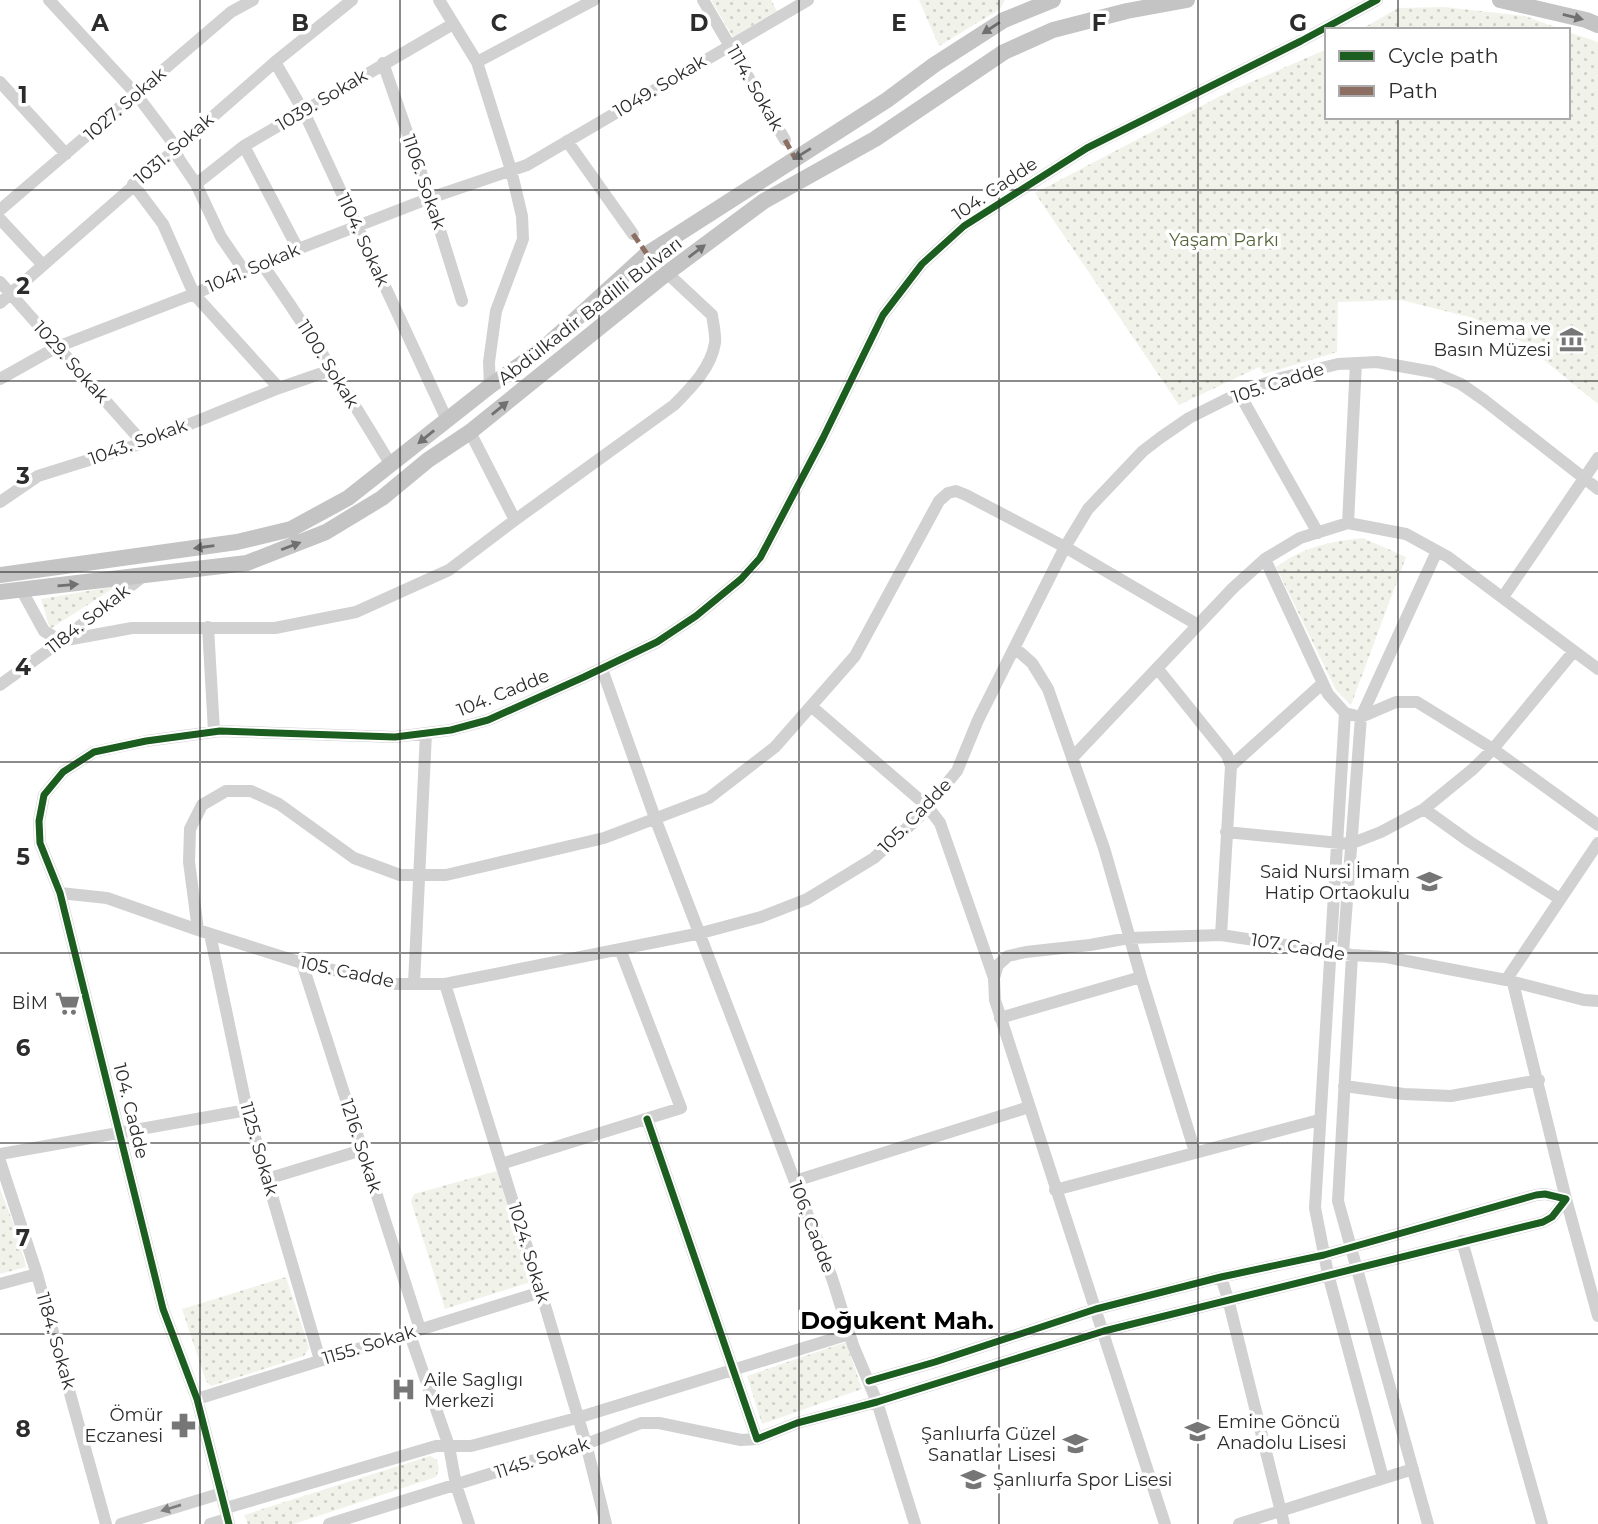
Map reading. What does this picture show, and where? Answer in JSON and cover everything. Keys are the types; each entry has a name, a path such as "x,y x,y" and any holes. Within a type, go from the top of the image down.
{"main road":[{"name":"Abdülkadir Badilli Bulvarı","path":"0,575 237,542 291,529 348,498 490,386 544,348 647,254 887,100 934,65 1004,20 1019,6 1053,0"},
{"name":"Abdülkadir Badilli Bulvarı","path":"0,592 247,563 326,532 382,498 428,460 470,432 667,273 764,201 875,139 1004,52 1053,30 1127,11 1187,0"},
{"path":"1500,0 1598,25"}],"street":[{"path":"49,0 136,94 196,184 221,237 245,272"},
{"name":"1027. Sokak","path":"0,210 136,94 228,6 253,0"},
{"name":"1031. Sokak","path":"0,303 133,184 352,0"},
{"path":"439,0 477,62 511,170 522,215 523,239 496,311 489,362 490,386"},
{"path":"477,62 594,0"},
{"name":"1114. Sokak","path":"704,0 785,140"},
{"path":"776,0 784,14"},
{"name":"1049. Sokak","path":"511,170 527,165 808,0"},
{"name":"104. Cadde","path":"1325,28 1377,0"},
{"name":"1039. Sokak","path":"196,184 244,146 453,24"},
{"name":"104. Cadde","path":"228,1517 197,1399 163,1309 60,893 40,843 39,821 44,795 63,772 94,752 146,741 214,732 395,737 451,730 488,720 657,642 696,617 741,579 760,558 883,315 922,264 956,234 1087,148 1325,28"},
{"name":"1104. Sokak","path":"275,62 304,112 447,420"},
{"name":"1106. Sokak","path":"383,63 462,300"},
{"path":"0,82 66,154"},
{"path":"567,141 633,234"},
{"path":"244,146 298,249"},
{"name":"1041. Sokak","path":"0,379 57,347 194,294 298,249 511,170"},
{"path":"133,184 163,225 194,294 279,388"},
{"path":"0,219 42,264"},
{"name":"1100. Sokak","path":"262,264 304,324 391,465"},
{"path":"21,589 44,631 61,641 132,628 275,628 356,612 449,570 674,405 692,387 705,369 715,343 712,315 667,273"},
{"name":"1029. Sokak","path":"0,282 143,443"},
{"path":"1348,523 1356,363"},
{"name":"105. Cadde","path":"60,893 107,898 302,963 396,984 445,984 701,933 761,918 807,899 874,858 927,806 957,771 978,720 1065,547 1088,509 1143,451 1189,418 1239,393 1281,378 1338,364 1402,365 1433,372 1461,384 1598,489"},
{"name":"1043. Sokak","path":"0,502 38,476 143,443 331,370"},
{"path":"1239,393 1318,533"},
{"path":"470,432 515,520"},
{"path":"1503,597 1598,458"},
{"name":"1125. Sokak","path":"320,1360 247,1110 189,862 190,829 202,805 226,791 251,791 279,804 354,858 400,875 446,875 604,838 709,798 775,747 855,656 916,541 939,501 948,493 956,491 966,495 1065,547"},
{"path":"1072,758 1198,625 1265,559 1300,538 1348,523 1406,534 1437,551 1598,669"},
{"path":"1065,547 1198,625"},
{"path":"1383,1478 1328,1274 1315,1208 1319,1120 1342,953 1361,717 1437,551"},
{"path":"1265,559 1328,694 1345,713 1361,717 1396,702 1417,702 1493,749 1598,825"},
{"name":"1184. Sokak","path":"0,685 142,577"},
{"path":"208,627 214,732"},
{"path":"1015,648 1032,663 1048,689 1104,848 1195,1152"},
{"path":"1226,832 1350,844 1381,832 1424,808 1473,769 1493,749 1574,651"},
{"path":"1157,668 1227,755 1231,766 1221,935"},
{"name":"106. Cadde","path":"602,669 655,818 832,1278 849,1334 877,1402 915,1524"},
{"path":"1231,766 1323,683"},
{"path":"811,706 927,806 940,823 996,972 995,1000 1000,1017 1165,1524"},
{"path":"1345,713 1335,842 1342,953 1345,1086 1338,1201 1428,1524"},
{"path":"414,984 426,733"},
{"path":"1424,808 1560,899"},
{"path":"1598,843 1560,899 1510,982 1539,1080 1566,1199 1598,1316"},
{"name":"107. Cadde","path":"996,972 1008,956 1026,952 1090,945 1129,937 1221,935 1386,957 1598,1001"},
{"path":"501,1164 681,1108 620,949"},
{"name":"1216. Sokak","path":"302,963 362,1150 449,1446 456,1485 469,1524"},
{"path":"1000,1017 1141,977"},
{"name":"1024. Sokak","path":"445,984 541,1292 607,1524"},
{"path":"1345,1086 1404,1094 1451,1096 1539,1080"},
{"path":"795,1181 1029,1107"},
{"path":"0,1154 247,1110"},
{"path":"647,1119 757,1439 797,1423 877,1402 1104,1331 1543,1222 1552,1217 1566,1199"},
{"path":"1055,1190 1319,1120"},
{"path":"267,1179 362,1150"},
{"name":"1184. Sokak","path":"0,1161 37,1274 106,1524"},
{"path":"869,1381 1096,1309 1394,1237 1536,1195 1545,1194 1566,1199"},
{"path":"1462,1241 1542,1524"},
{"path":"0,1284 37,1274"},
{"path":"1221,1277 1282,1518"},
{"name":"1155. Sokak","path":"197,1399 541,1292"},
{"path":"210,1524 436,1446 471,1446 577,1418 849,1334"},
{"name":"1145. Sokak","path":"329,1524 586,1444 641,1423 659,1423 741,1440 757,1439"},
{"path":"1239,1524 1282,1518 1413,1469"},
{"path":"121,1524 222,1493"}],"green space":[{"path":"711,0 771,0 777,11 733,37"},
{"path":"919,0 1005,0 1000,9 939,46"},
{"path":"1444,7 1525,16 1558,28 1363,28 1398,8"},
{"name":"Yaşam Parkı","path":"1570,33 1598,42 1598,404 1522,342 1473,318 1401,300 1338,302 1337,352 1264,374 1259,367 1179,405 1035,193 1228,92 1325,50 1325,119 1570,119"},
{"path":"1363,538 1406,557 1351,705 1336,690 1276,567 1297,554 1318,546"},
{"path":"117,586 50,629 41,599"},
{"path":"497,1171 531,1282 445,1309 411,1201 414,1194"},
{"path":"0,1189 16,1230 26,1267 0,1274"},
{"path":"286,1277 309,1348 304,1356 211,1386 206,1381 182,1309"},
{"path":"846,1342 862,1389 762,1424 747,1376"},
{"path":"430,1456 437,1460 439,1469 436,1477 294,1524 248,1524 244,1515"}],"marked path":[{"path":"785,140 795,158"},
{"path":"633,234 647,254"}],"cycle path":[{"path":"1325,28 1377,0"},
{"path":"229,1524 197,1399 163,1309 60,893 40,843 39,821 44,795 63,772 94,752 146,741 220,731 395,737 451,730 488,720 657,642 696,616 741,579 760,558 883,315 922,264 964,226 1087,148 1325,28"},
{"path":"647,1119 757,1439 797,1423 877,1402 1104,1331 1543,1222 1552,1217 1566,1199 1545,1194 1536,1195 1324,1255 1221,1277 1096,1309 869,1381"}],"place":[{"name":"Sinema ve Basın Müzesi","path":"1571,339"},
{"name":"Said Nursi İmam Hatip Ortaokulu","path":"1430,882"},
{"name":"BİM","path":"68,1003"},
{"name":"Aile Saglıgı Merkezi","path":"404,1390"},
{"name":"Ömür Eczanesi","path":"183,1425"},
{"name":"Emine Göncü Anadolu Lisesi","path":"1197,1432"},
{"name":"Şanlıurfa Güzel Sanatlar Lisesi","path":"1076,1444"},
{"name":"Şanlıurfa Spor Lisesi","path":"973,1480"}],"district":[{"name":"Doğukent Mah.","path":"897,1321"}]}
